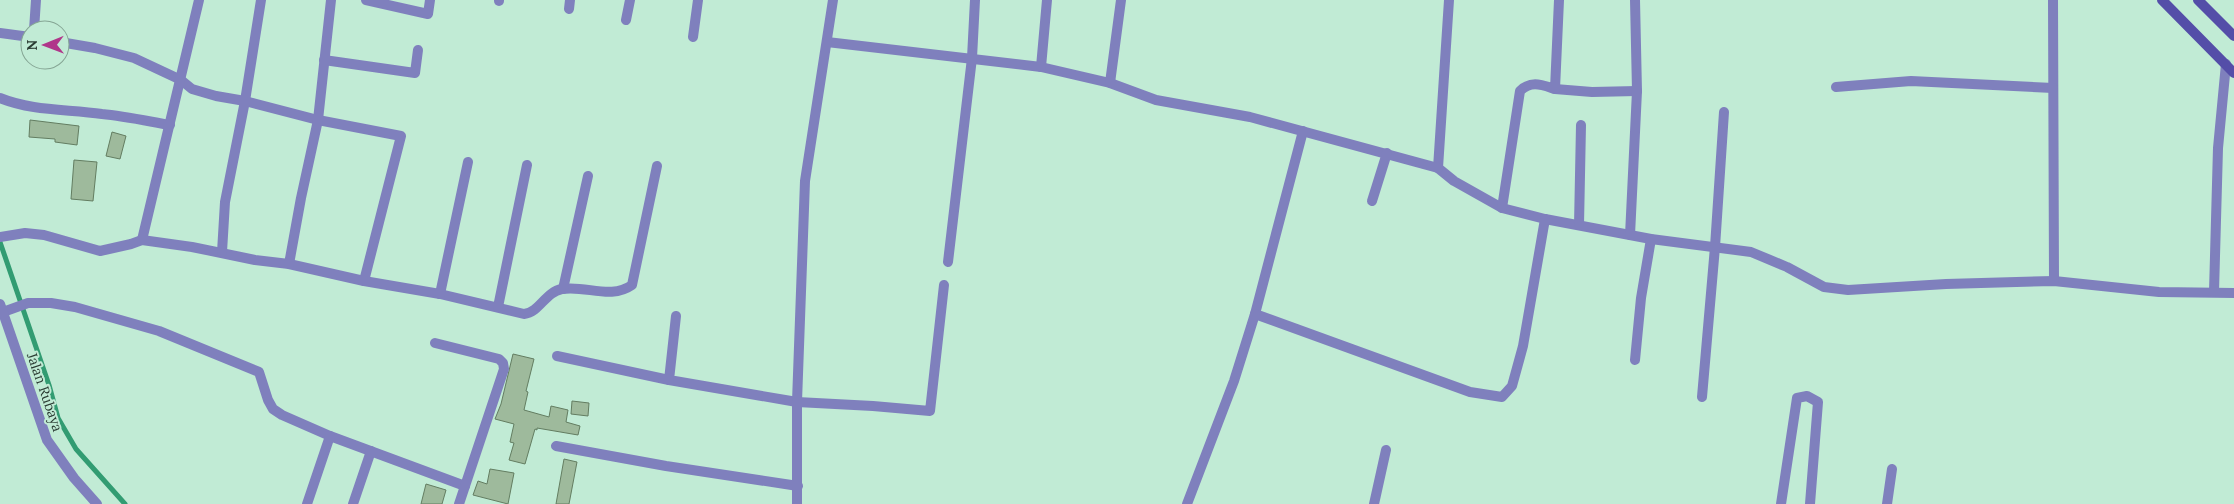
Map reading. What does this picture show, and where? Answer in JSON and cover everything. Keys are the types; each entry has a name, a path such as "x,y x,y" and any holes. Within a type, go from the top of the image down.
{"main road":[{"path":"2162,0 2234,73"},
{"path":"2198,0 2234,36"}],"street":[{"path":"35,20 36,0"},
{"path":"142,240 199,0"},
{"path":"222,252 226,202 261,0"},
{"path":"289,264 300,198 318,120 331,0"},
{"path":"366,0 428,14 430,0"},
{"path":"626,20 630,0"},
{"path":"693,37 698,0"},
{"path":"797,504 797,402 805,181 832,0"},
{"path":"948,262 972,58 975,0"},
{"path":"1041,67 1047,0"},
{"path":"1110,83 1121,0"},
{"path":"1438,168 1449,0"},
{"path":"1555,89 1559,0"},
{"path":"1630,235 1636,91 1635,0"},
{"path":"2053,0 2054,281"},
{"path":"0,33 20,36"},
{"path":"827,42 1041,67 1110,83 1156,100 1250,117 1438,168 1454,181 1502,208 1545,219 1651,239 1751,252 1787,267 1824,287 1848,290 1946,284 2054,281 2159,292 2234,294"},
{"path":"70,44 134,58 181,80 192,89 216,96 245,101 318,120 401,136 364,281"},
{"path":"324,60 415,73 418,50"},
{"path":"2214,292 2218,148 2226,64"},
{"path":"1836,87 1911,81 2053,88"},
{"path":"1502,208 1520,91 1526,86 1536,83 1555,89 1592,92 1636,91"},
{"path":"0,98 17,105 102,114 170,125"},
{"path":"1702,397 1716,247 1724,112"},
{"path":"1579,225 1581,125"},
{"path":"1187,504 1234,381 1255,314 1303,131"},
{"path":"1372,201 1387,153"},
{"path":"440,294 468,162"},
{"path":"498,307 527,165"},
{"path":"2,237 25,233 44,236 100,251 142,240 222,252 255,260 289,264 364,281 440,294 524,314 531,313 552,292 563,289 618,292 632,285 657,166"},
{"path":"563,289 588,176"},
{"path":"1255,314 1470,392 1502,397 1512,386 1523,346 1545,219"},
{"path":"1635,360 1641,298 1651,239"},
{"path":"556,356 669,380 797,402 930,411 944,285"},
{"path":"2,308 14,308 28,303 51,302 159,331 255,370 261,375 268,400 274,409 330,436 465,486"},
{"name":"Jalan Rubaya","path":"2,308 47,440 74,478 97,504"},
{"path":"669,380 676,316"},
{"path":"435,343 499,360 503,363 504,369 494,404 459,504"},
{"path":"1781,504 1795,404 1797,398 1807,396 1818,402 1810,504"},
{"path":"307,504 330,436"},
{"path":"556,446 666,466 798,486"},
{"path":"1374,504 1386,450"},
{"path":"353,504 371,451"},
{"path":"1887,504 1892,470"}],"building":[{"path":"30,120 79,126 77,145 55,142 55,139 29,137"},
{"path":"112,132 126,136 120,159 106,156"},
{"path":"74,160 97,162 93,201 71,199"},
{"path":"513,354 534,359 526,391 528,392 524,410 549,417 551,406 568,410 566,422 580,426 578,435 535,429 525,464 509,460 514,443 510,442 514,424 495,419 501,404"},
{"path":"572,401 589,403 588,416 571,414"},
{"path":"564,459 577,462 569,504 556,504"},
{"path":"490,469 514,473 508,504 473,495 478,481 487,484"},
{"path":"426,484 446,490 442,504 421,504"}],"waterway":[{"path":"0,242 49,385 58,418 76,449 125,504"}]}
